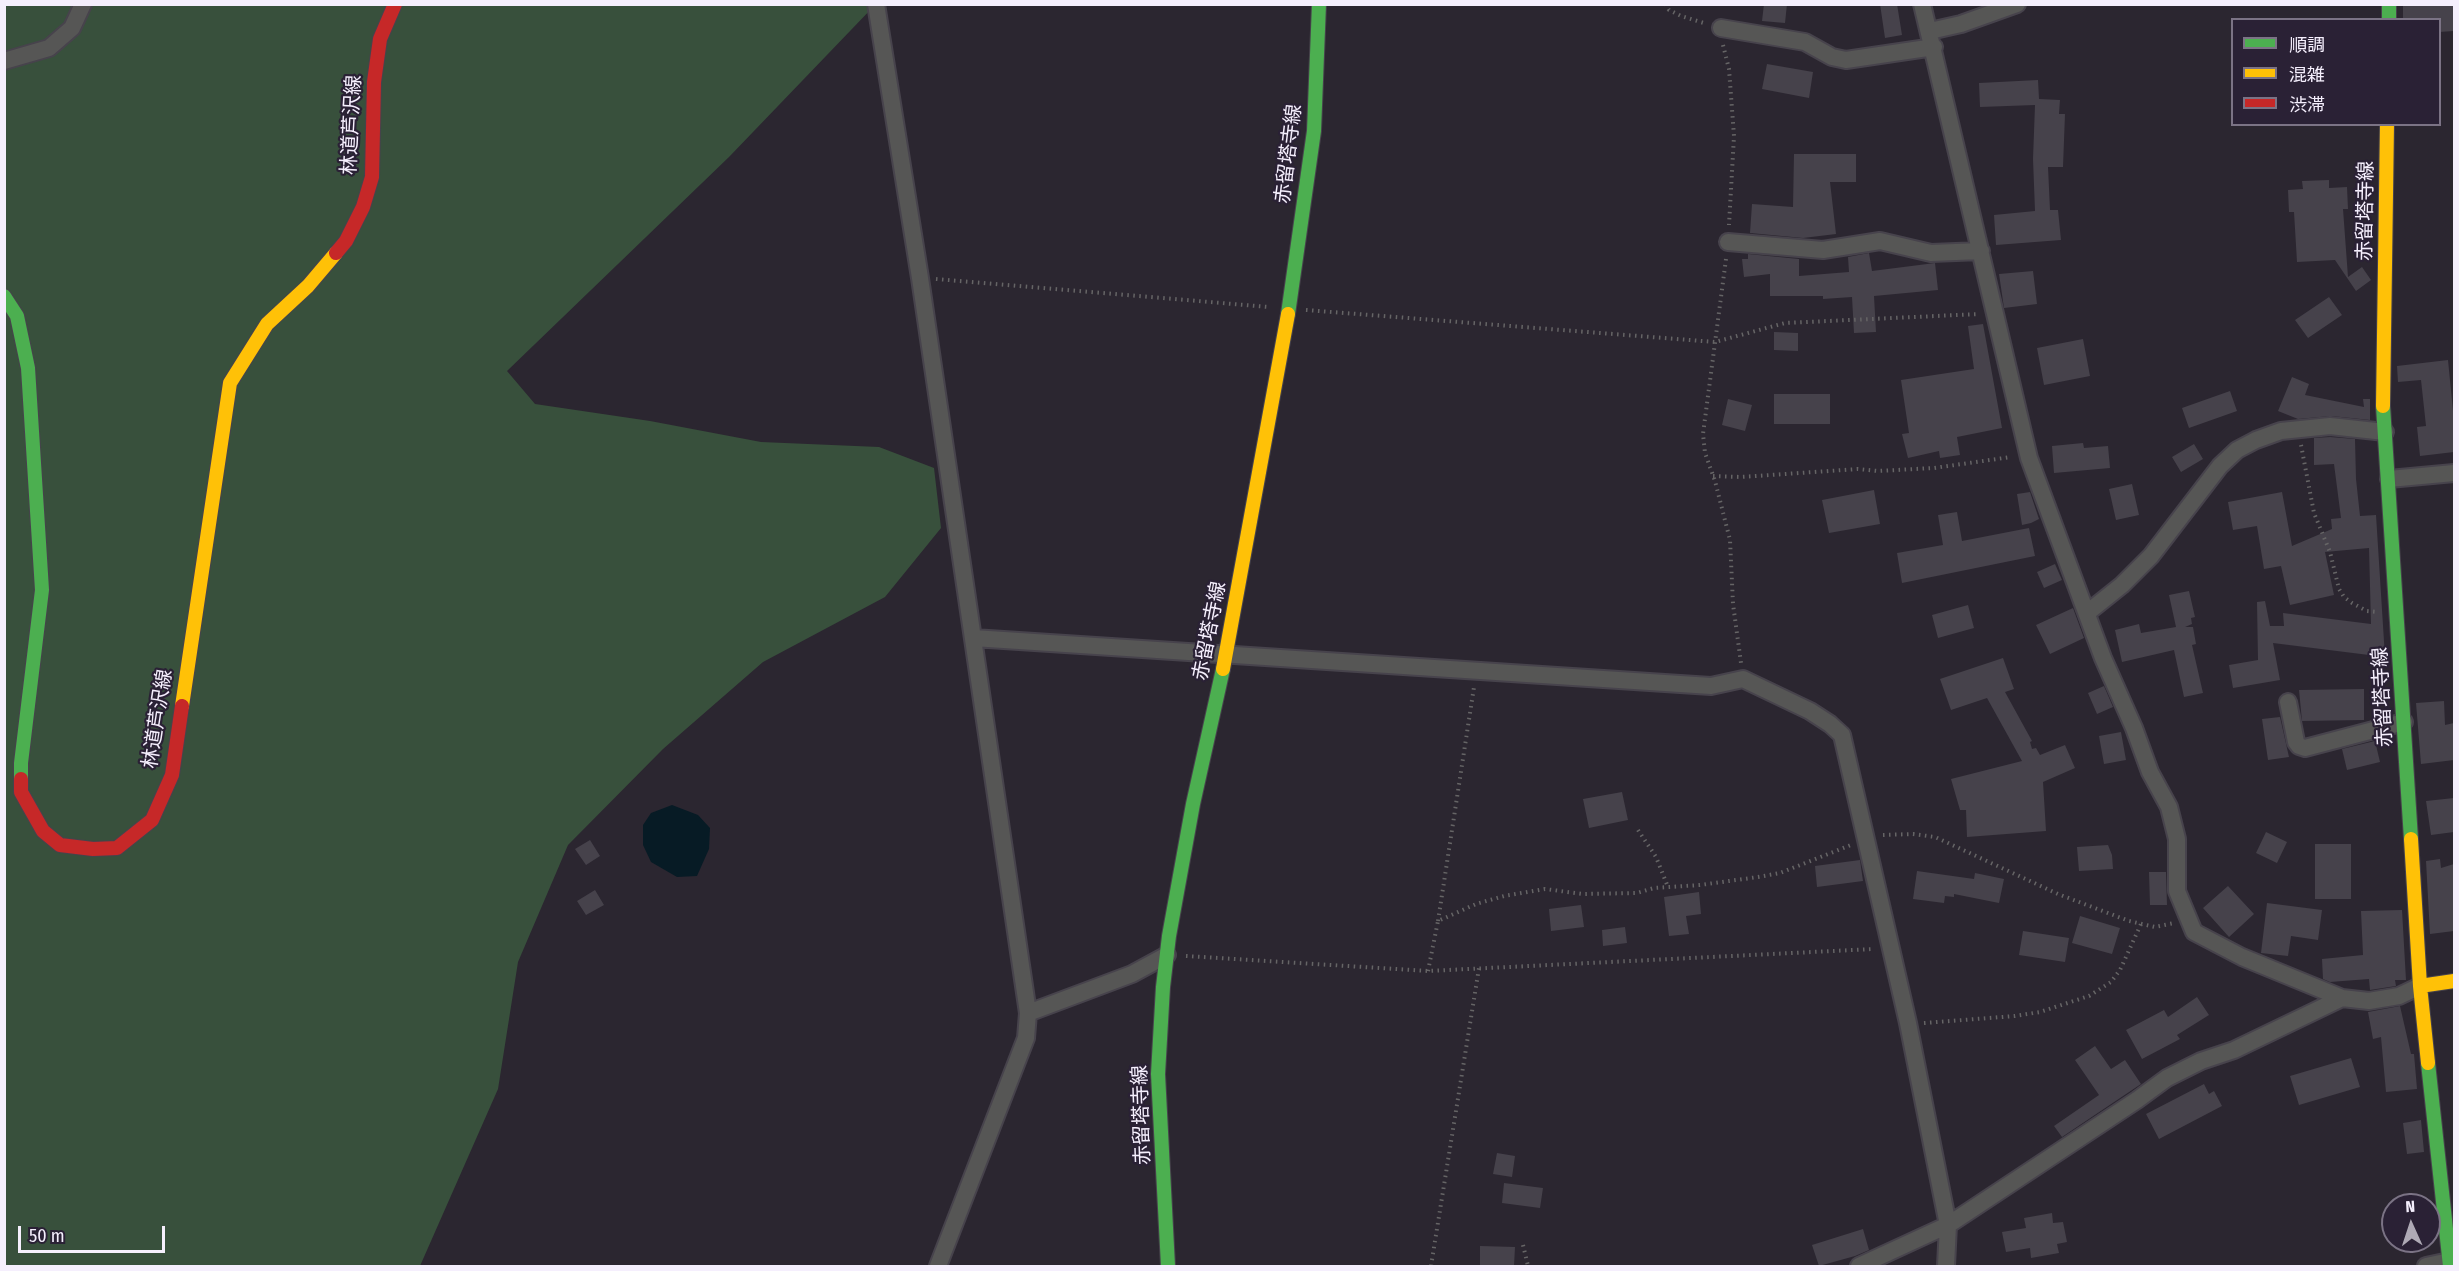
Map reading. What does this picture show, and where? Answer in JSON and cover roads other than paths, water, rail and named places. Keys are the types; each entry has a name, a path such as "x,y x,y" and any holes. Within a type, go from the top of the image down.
{"main road":[{"name":"林道芦沢線","path":"4,296 17,315 28,368 42,590 21,763 21,792 43,831 60,845 93,849 117,848 152,820 172,775 230,383 267,324 308,286 346,241 363,207 372,177 374,82 380,39 396,4"},
{"name":"赤留塔寺線","path":"1168,1266 1158,1074 1163,987 1192,804 1226,655 1284,339 1314,131 1319,4"},
{"name":"赤留塔寺線","path":"2387,126 2383,404 2420,986 2451,1262"},
{"path":"2420,986 2454,981"}],"street":[{"path":"4,61 49,48 72,27 83,4"},
{"path":"876,4 920,278 1028,1013 1026,1038 938,1266"},
{"path":"1922,4 2030,458 2103,658 2134,728 2150,772 2169,807 2177,839 2177,891 2194,932 2211,943 2342,998 2369,1001 2399,996 2420,986"},
{"path":"1720,28 1805,42 1832,57 1846,60 1932,39 1961,24 2017,4"},
{"path":"1728,242 1823,250 1880,241 1931,252 1981,251"},
{"path":"2087,613 2122,585 2151,556 2220,466 2237,450 2281,431 2330,426 2385,432"},
{"path":"2389,479 2454,473"},
{"path":"973,638 1712,686 1743,679 1810,711 1842,735 1908,1023 1948,1225 1946,1266"},
{"path":"2288,702 2296,742 2305,748 2404,722"},
{"path":"1028,1013 1132,974 1167,955"},
{"path":"1859,1266 1948,1225 2168,1077 2201,1061 2234,1050 2342,998"},
{"path":"2426,1266 2451,1262"}],"water":[{"path":"672,805 698,815 710,828 709,849 697,876 677,877 651,862 643,845 643,825 651,813"}]}
